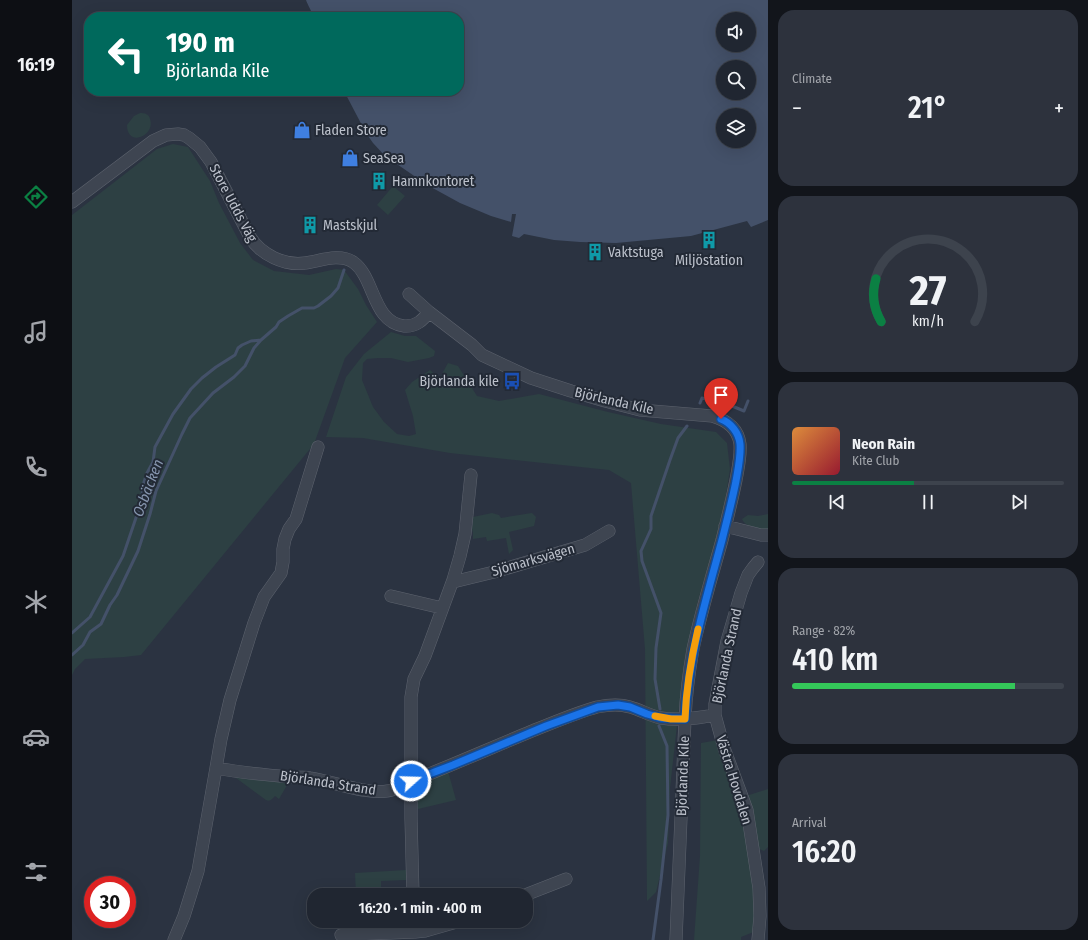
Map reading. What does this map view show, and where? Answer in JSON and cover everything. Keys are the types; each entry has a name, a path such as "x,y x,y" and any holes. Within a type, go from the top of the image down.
{"street":[{"name":"Store Udds Väg","path":"72,202 153,141 172,134 184,135 194,141 208,157 250,238 264,252 279,260 297,264 336,258 349,260 354,263 363,274 380,309 396,324 407,326 416,324 421,322 429,312"},
{"name":"Björlanda Kile","path":"409,294 429,312 472,344 482,355 530,378 640,410 712,416 725,421 736,431 740,444 738,470 725,526 698,627 687,695 676,940"},
{"path":"174,940 184,916 198,871 221,739 230,700 264,597 281,572 285,539 289,529 296,519 318,447"},
{"path":"413,888 410,713 413,685 453,580 460,556 465,534 471,475"},
{"path":"725,526 761,535 768,535"},
{"name":"Sjömarksvägen","path":"453,580 457,581 494,572 585,545 609,531"},
{"name":"Björlanda Strand","path":"216,768 309,777 377,792 395,789 411,781 546,726 598,707 618,705 630,707 661,718 685,719 715,715 715,704 727,641 741,593 748,575 758,562"},
{"path":"391,596 442,608"},
{"name":"Västra Hovdalen","path":"715,715 724,748 747,810 759,888 760,916 758,940"},
{"path":"533,892 566,879"},
{"path":"341,935 425,931 436,928"}],"shaded area":[{"path":"140,113 149,116 151,125 145,134 136,138 131,136 128,132 127,125 134,116"},
{"path":"173,144 188,147 210,181 219,203 240,243 253,260 274,271 309,275 336,269 344,270 358,289 377,322 345,358 314,444 141,655 85,659 75,669 72,675 72,215 157,149"},
{"path":"393,186 405,196 388,215 377,205"},
{"path":"391,332 405,336 416,336 435,351 434,356 408,362 391,358 378,358 367,359 363,363 362,380 373,407 384,422 397,434 409,436 416,434 413,416 405,390 412,382 430,370 440,379 448,363 458,366 477,396 499,401 539,394 661,424 716,432 727,443 730,469 722,521 698,601 686,655 670,788 668,843 656,892 647,901 645,649 631,483 609,470 450,453 363,438 326,437 346,377 364,354"},
{"path":"492,513 499,515 501,518 532,513 536,517 534,526 509,532 513,550 509,554 506,538 487,541 486,537 473,539 473,517"},
{"path":"768,514 768,530 749,526 742,519 748,515 758,516"},
{"path":"718,740 742,805 750,845 756,931 741,937 741,940 694,940 700,856 701,743"},
{"path":"448,771 456,800 418,809 417,793 418,787 421,783"},
{"path":"232,775 290,780 279,799 275,796 269,801"},
{"path":"768,789 768,847 764,851 757,848 746,796"},
{"path":"406,870 406,880 381,881 381,888 356,888 355,873"},
{"path":"357,928 402,928 400,930 357,931"}],"water":[{"path":"306,0 768,0 768,220 751,227 747,221 691,236 616,243 554,240 524,234 519,238 512,236 516,214 512,214 511,222 491,216 460,203 429,186 385,156 366,133 347,96 464,96 464,12 312,12"}],"waterway":[{"name":"Osbäcken","path":"72,633 90,617 123,556 140,506 144,482 153,462 155,447 173,414 191,389 216,367 235,355 238,348 242,345 251,341 261,340 276,327 279,322 288,316 302,308 314,308 331,296 338,288 344,270"},
{"name":"Osbäcken","path":"72,655 83,645 90,632 101,624 110,605 117,595 138,551 156,491 190,418 213,393 234,377 245,366 254,348 261,340"},
{"path":"700,403 702,398 732,406 744,411 748,401"},
{"path":"660,709 655,679 656,648 661,613 642,561 641,551 651,529 651,516 678,438 687,426"},
{"path":"653,940 668,815 667,746 659,726"}],"slow traffic":[{"path":"655,716 661,718 685,719 685,707 693,651 698,629"}],"place":[{"name":"Fladen Store","path":"302,130"},
{"name":"SeaSea","path":"350,158"},
{"name":"Hamnkontoret","path":"379,181"},
{"name":"Mastskjul","path":"310,225"},
{"name":"Miljöstation","path":"709,240"},
{"name":"Vaktstuga","path":"595,252"},
{"name":"Björlanda kile","path":"512,381"}],"route":[{"path":"411,781 453,765 512,739 598,707 618,705 630,707 661,718 685,719 685,707 693,651 698,627 729,513 740,454 740,444 736,431 721,419"}]}
